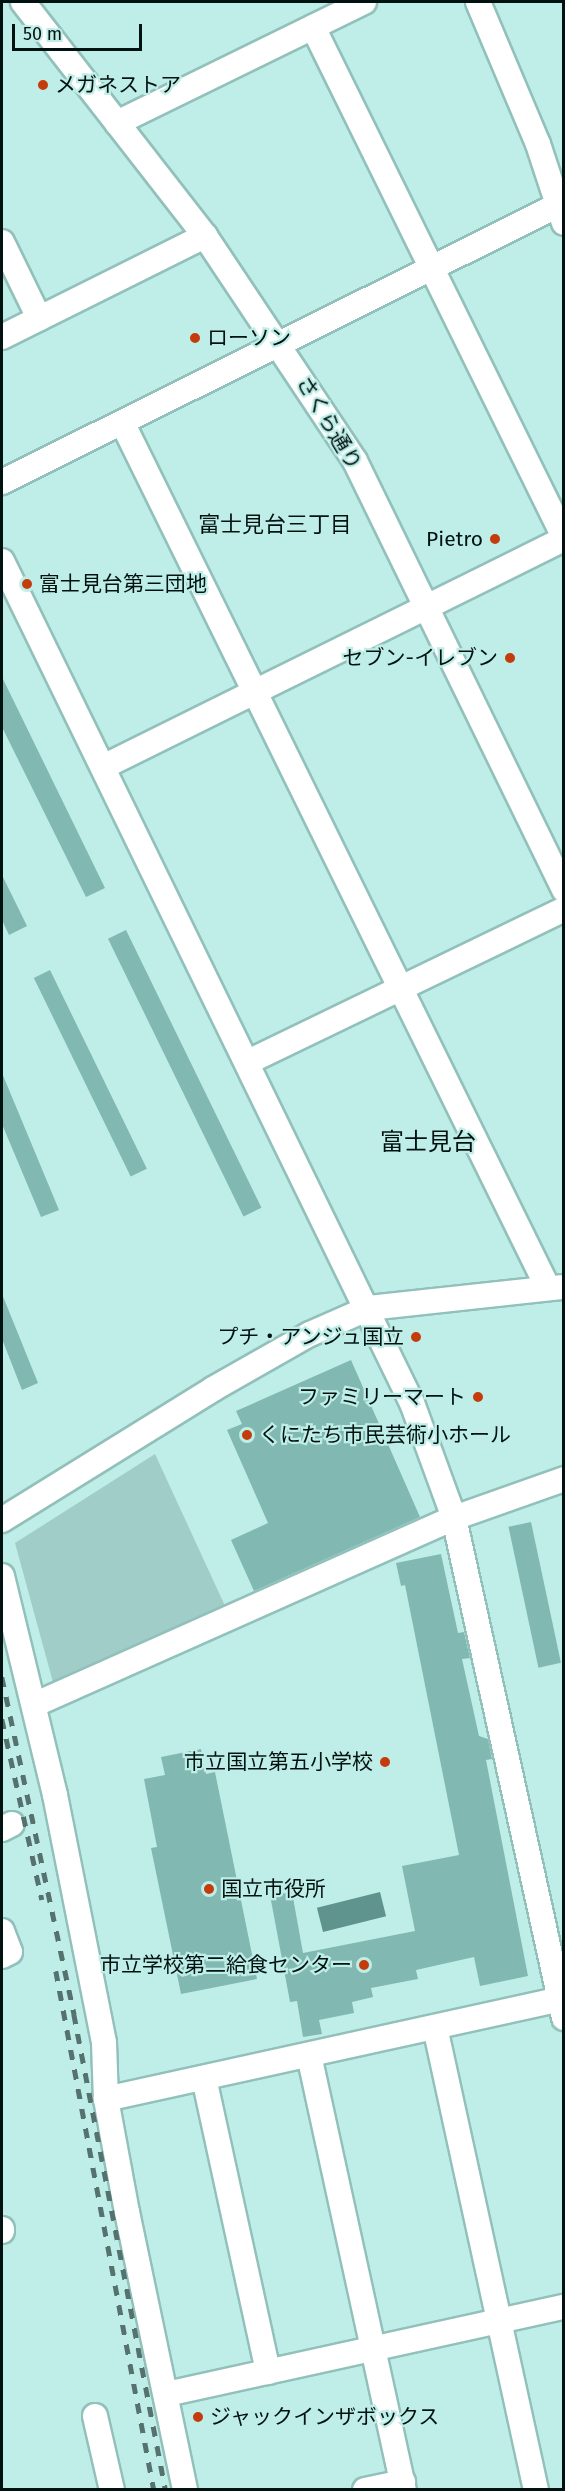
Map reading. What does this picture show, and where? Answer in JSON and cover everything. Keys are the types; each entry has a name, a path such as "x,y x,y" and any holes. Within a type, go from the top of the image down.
{"street":[{"path":"2,8 15,2"},
{"name":"さくら通り","path":"23,2 205,236 280,344 355,461 424,607 560,874"},
{"path":"117,123 364,2"},
{"path":"2,482 432,269 562,210 485,4"},
{"path":"103,766 564,538 313,27"},
{"path":"2,337 205,236"},
{"path":"2,242 39,318"},
{"path":"2,1520 223,1383 369,1308 556,1287 400,987 123,424"},
{"path":"2,561 369,1308 454,1518 562,2006 435,2028 106,2099"},
{"path":"248,1062 564,909"},
{"path":"36,1704 454,1518 564,1479"},
{"path":"2,1576 36,1704 104,2043 106,2099 185,2490"},
{"path":"2,1931 10,1952 2,1956"},
{"path":"435,2028 503,2320 536,2490"},
{"path":"309,2055 375,2348 403,2486 365,2490"},
{"path":"204,2078 268,2372"},
{"path":"167,2394 564,2307"},
{"path":"95,2416 112,2490"}],"shaded area":[{"path":"155,1454 226,1608 54,1686 15,1543"},
{"path":"380,1892 386,1916 323,1932 317,1908"}],"building":[{"path":"2,677 105,888 86,897 2,727"},
{"path":"2,875 27,926 9,935 2,920"},
{"path":"126,930 261,1208 243,1216 108,939"},
{"path":"50,970 147,1169 131,1177 34,978"},
{"path":"2,1073 59,1210 41,1217 2,1124"},
{"path":"2,1294 38,1383 22,1390 2,1339"},
{"path":"351,1360 420,1517 254,1591 231,1540 268,1523 227,1430 242,1424 236,1411"},
{"path":"531,1522 561,1663 538,1668 509,1527"},
{"path":"441,1554 458,1633 464,1632 470,1658 462,1659 479,1736 488,1739 492,1759 486,1760 528,1976 480,1986 474,1957 416,1970 418,1979 371,1988 373,1997 352,2002 354,2013 319,2020 322,2034 303,2037 297,2001 290,2002 270,1895 292,1892 303,1953 415,1931 402,1866 459,1855 405,1585 401,1586 396,1563"},
{"name":"国立市役所","path":"201,1749 206,1774 215,1772 257,1979 181,1994 151,1848 157,1847 144,1779 165,1775 161,1757"}],"railway":[{"path":"2,1677 74,2014 166,2490"},
{"path":"2,1719 42,1900"},
{"path":"56,1971 154,2490"}],"place":[{"name":"メガネストア","path":"43,85"},
{"name":"ローソン","path":"195,338"},
{"name":"Pietro","path":"495,539"},
{"name":"富士見台第三団地","path":"27,584"},
{"name":"セブン-イレブン","path":"510,658"},
{"name":"プチ・アンジュ国立","path":"416,1337"},
{"name":"ファミリーマート","path":"478,1397"},
{"name":"くにたち市民芸術小ホール","path":"247,1435"},
{"name":"市立国立第五小学校","path":"385,1762"},
{"name":"国立市役所","path":"209,1889"},
{"name":"市立学校第二給食センター","path":"364,1965"},
{"name":"ジャックインザボックス","path":"198,2417"}],"district":[{"name":"富士見台三丁目","path":"275,525"},
{"name":"富士見台","path":"428,1143"}]}
